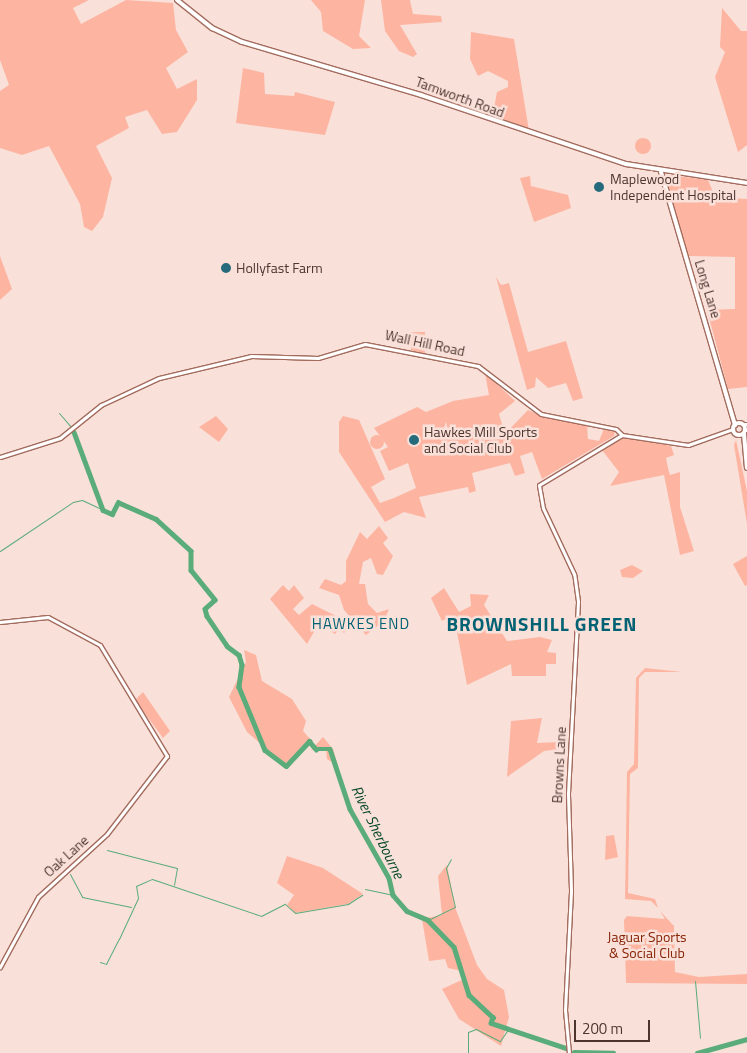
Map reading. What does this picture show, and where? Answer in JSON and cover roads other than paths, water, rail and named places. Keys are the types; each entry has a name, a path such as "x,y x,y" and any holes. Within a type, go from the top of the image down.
{"main road":[{"name":"Tamworth Road","path":"177,0 212,28 242,42 421,95 606,158 661,172 747,183"},
{"name":"Long Lane","path":"661,172 733,414 735,431"},
{"name":"Long Lane","path":"733,414 744,424 746,431"},
{"path":"735,431 744,424"},
{"path":"735,431 746,431 743,445"},
{"path":"735,431 743,445 747,468"}],"street":[{"name":"Wall Hill Road","path":"0,457 72,429 101,406 188,369 264,355 318,358 365,344 478,366 541,414 616,429 622,435 688,445 735,431"},
{"name":"Browns Lane","path":"569,1053 566,1010 571,890 568,793 578,594 571,568 542,504 539,486 622,435"},
{"name":"Oak Lane","path":"0,622 48,617 100,645 135,709 161,742 166,756 158,769 97,844 38,897 0,967"}],"waterway":[{"name":"River Sherbourne","path":"59,413 71,427"},
{"name":"River Sherbourne","path":"74,432 103,510 112,514 118,502"},
{"path":"0,551 73,502 82,500 103,510"},
{"name":"River Sherbourne","path":"120,503 156,519 191,551 191,570 215,600 205,609 207,616 227,646 239,655 242,665 239,687 265,750 286,766 309,741 316,749 330,749 350,809 389,878 393,895 407,911 428,920 454,947 469,995 493,1017 491,1023 566,1048"},
{"path":"107,850 177,868 174,885"},
{"path":"428,920 455,907 446,868 451,859"},
{"path":"70,874 82,897 131,907"},
{"path":"100,962 106,964 119,939 138,898 136,886 152,879 261,916 285,904 295,913 348,904 362,895"},
{"path":"365,889 393,895"},
{"path":"695,981 700,1038"},
{"path":"468,1053 468,1032 476,1029 500,1041 509,1028"},
{"name":"River Sherbourne","path":"697,1053 747,1039"},
{"name":"River Sherbourne","path":"574,1052 613,1053"}],"place":[{"name":"Maplewood Independent Hospital","path":"599,187"},
{"name":"Hollyfast Farm","path":"226,268"},
{"name":"Hawkes Mill Sports and Social Club","path":"414,440"}],"district":[{"name":"HAWKES END","path":"361,624"},
{"name":"BROWNSHILL GREEN","path":"542,624"}],"park label":[{"name":"Jaguar Sports & Social Club","path":"647,946"}]}
